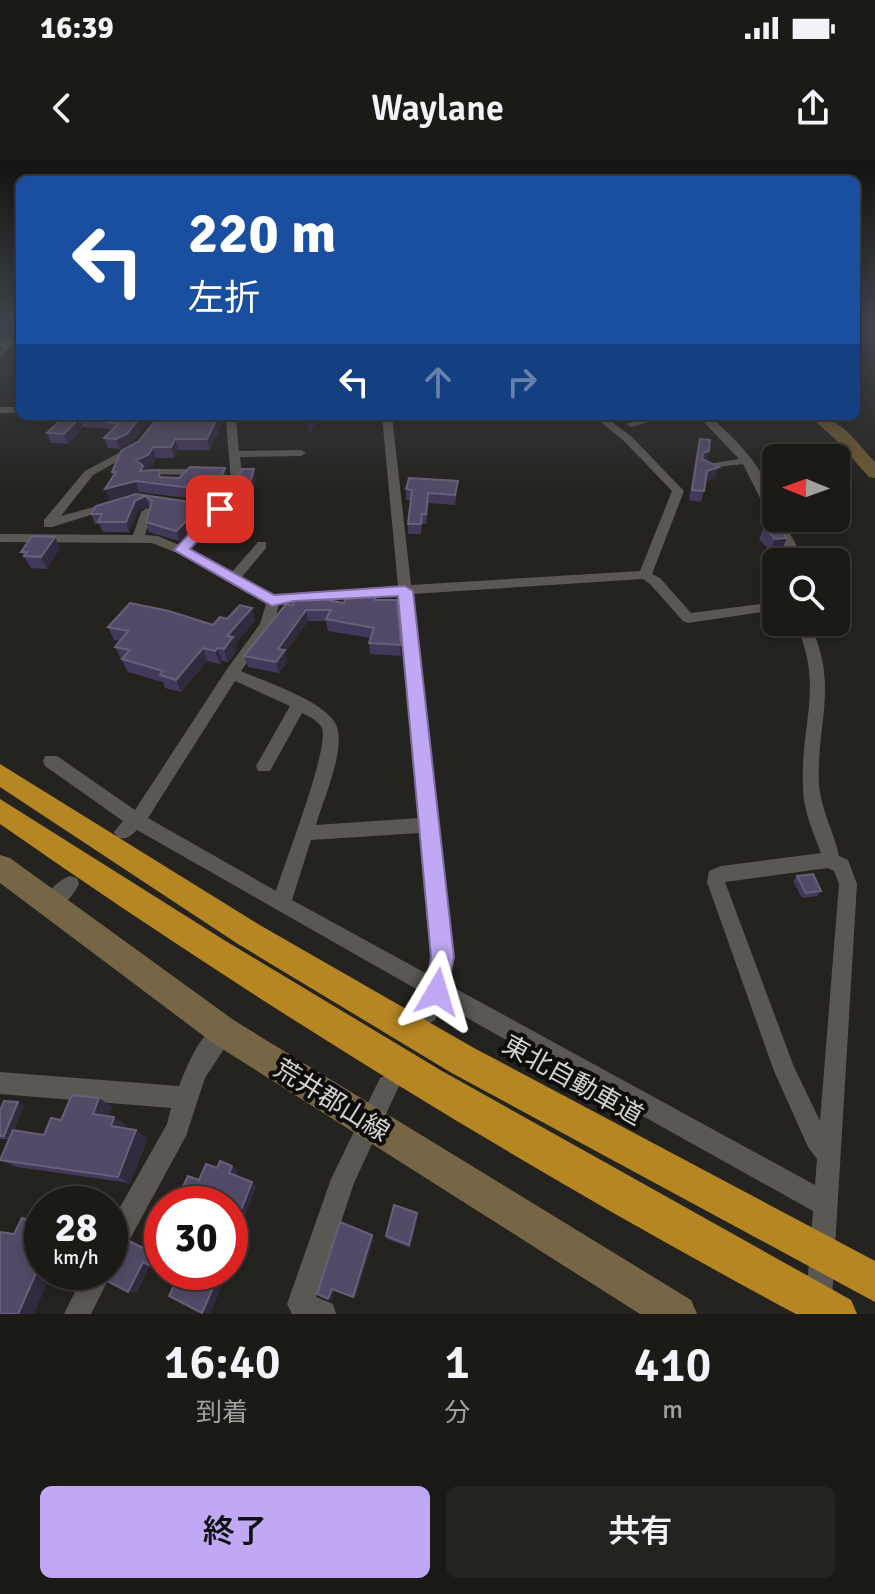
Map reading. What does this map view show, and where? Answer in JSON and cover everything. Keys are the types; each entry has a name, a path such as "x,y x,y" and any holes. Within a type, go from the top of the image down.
{"highway":[{"name":"東北自動車道","path":"0,774 248,934 450,1053 790,1239 875,1282"},
{"path":"0,810 225,961 449,1096 837,1314"}],"main road":[{"name":"荒井郡山線","path":"0,867 60,894 224,1032 677,1314"}],"street":[{"path":"38,538 89,473 143,439 158,420"},
{"path":"181,550 235,490 232,420"},
{"path":"387,420 442,957 437,992 428,1013"},
{"path":"603,420 628,439 678,491 645,575"},
{"path":"631,424 648,420"},
{"path":"708,420 726,434 765,493 772,517 791,548"},
{"path":"288,454 291,437"},
{"path":"235,454 301,453"},
{"path":"706,467 744,461"},
{"path":"149,472 214,472"},
{"path":"48,523 121,503"},
{"path":"205,507 220,509"},
{"path":"138,538 147,512"},
{"path":"0,538 154,539 181,550 272,601 294,597 645,575 655,581 688,618 762,607"},
{"path":"233,579 262,545"},
{"path":"129,826 267,625 272,601"},
{"path":"807,636 819,673 821,698 811,790 830,854 829,860"},
{"path":"232,673 299,704 327,721 331,738 329,756 281,904"},
{"path":"264,766 299,704"},
{"path":"51,761 129,826 281,904 823,1203"},
{"path":"304,833 429,825"},
{"path":"818,1314 823,1203 827,1153 848,884 841,866 829,860 721,874 716,877 721,900 785,1071 816,1139 827,1153"},
{"path":"128,1218 178,1128 185,1098 210,1048 224,1032"},
{"path":"0,1083 185,1098"},
{"path":"323,1314 300,1304 326,1224 388,1086"},
{"path":"77,1314 90,1290"}],"building":[{"path":"61,420 77,420 64,434 47,433"},
{"path":"138,420 127,434 116,439 104,438 119,423 108,422"},
{"path":"156,420 216,420 207,439 175,439 171,447 153,447 148,455 136,460 143,466 140,471 160,470 159,477 179,478 190,467 225,468 215,491 136,481 105,489 116,472 112,472 121,451 139,441"},
{"path":"700,439 710,440 709,451 703,453 702,459 719,467 707,471 704,491 692,490"},
{"path":"242,469 254,469 240,516 251,518 244,530 210,527 203,534 198,532 228,501"},
{"path":"409,478 458,481 455,495 428,493 426,514 422,514 421,524 408,524 412,490 406,489"},
{"path":"136,494 204,504 176,531 146,522 152,501 145,496 135,501 126,522 98,522 102,514 91,514 96,506"},
{"path":"769,532 782,532 787,538 775,539"},
{"path":"32,536 55,537 41,557 24,556 27,552 21,552"},
{"path":"378,588 375,600 397,600 401,645 369,643 374,628 326,619 331,610 306,610 278,649 285,650 276,662 244,656 286,604 293,605 296,594 320,593 322,599 344,603 348,591"},
{"path":"130,603 213,625 220,617 227,619 240,605 252,608 227,636 233,637 224,649 215,651 203,648 176,680 160,675 163,671 122,659 130,650 115,647 128,631 108,627"},
{"path":"813,874 821,891 806,893 797,876"},
{"path":"72,1095 99,1098 93,1114 114,1117 111,1126 136,1130 118,1177 0,1160 13,1130 44,1135 51,1118 61,1120"},
{"path":"4,1101 18,1102 4,1136 0,1136 0,1111"},
{"path":"220,1161 232,1166 229,1173 252,1182 248,1192 248,1186 183,1186 188,1176 199,1180 206,1164 217,1168"},
{"path":"394,1205 417,1213 409,1245 386,1236"},
{"path":"22,1218 24,1290 29,1290 18,1314 0,1314 0,1232 14,1234"},
{"path":"340,1222 372,1235 353,1297 332,1289 328,1299 317,1294"},
{"path":"128,1240 144,1248 144,1262 128,1292 124,1290 128,1290"},
{"path":"172,1290 212,1290 202,1313 169,1296"}],"waterway":[{"path":"822,420 839,433 875,473"}],"route":[{"path":"220,509 181,550 272,601 405,591 442,957 437,992"}]}
